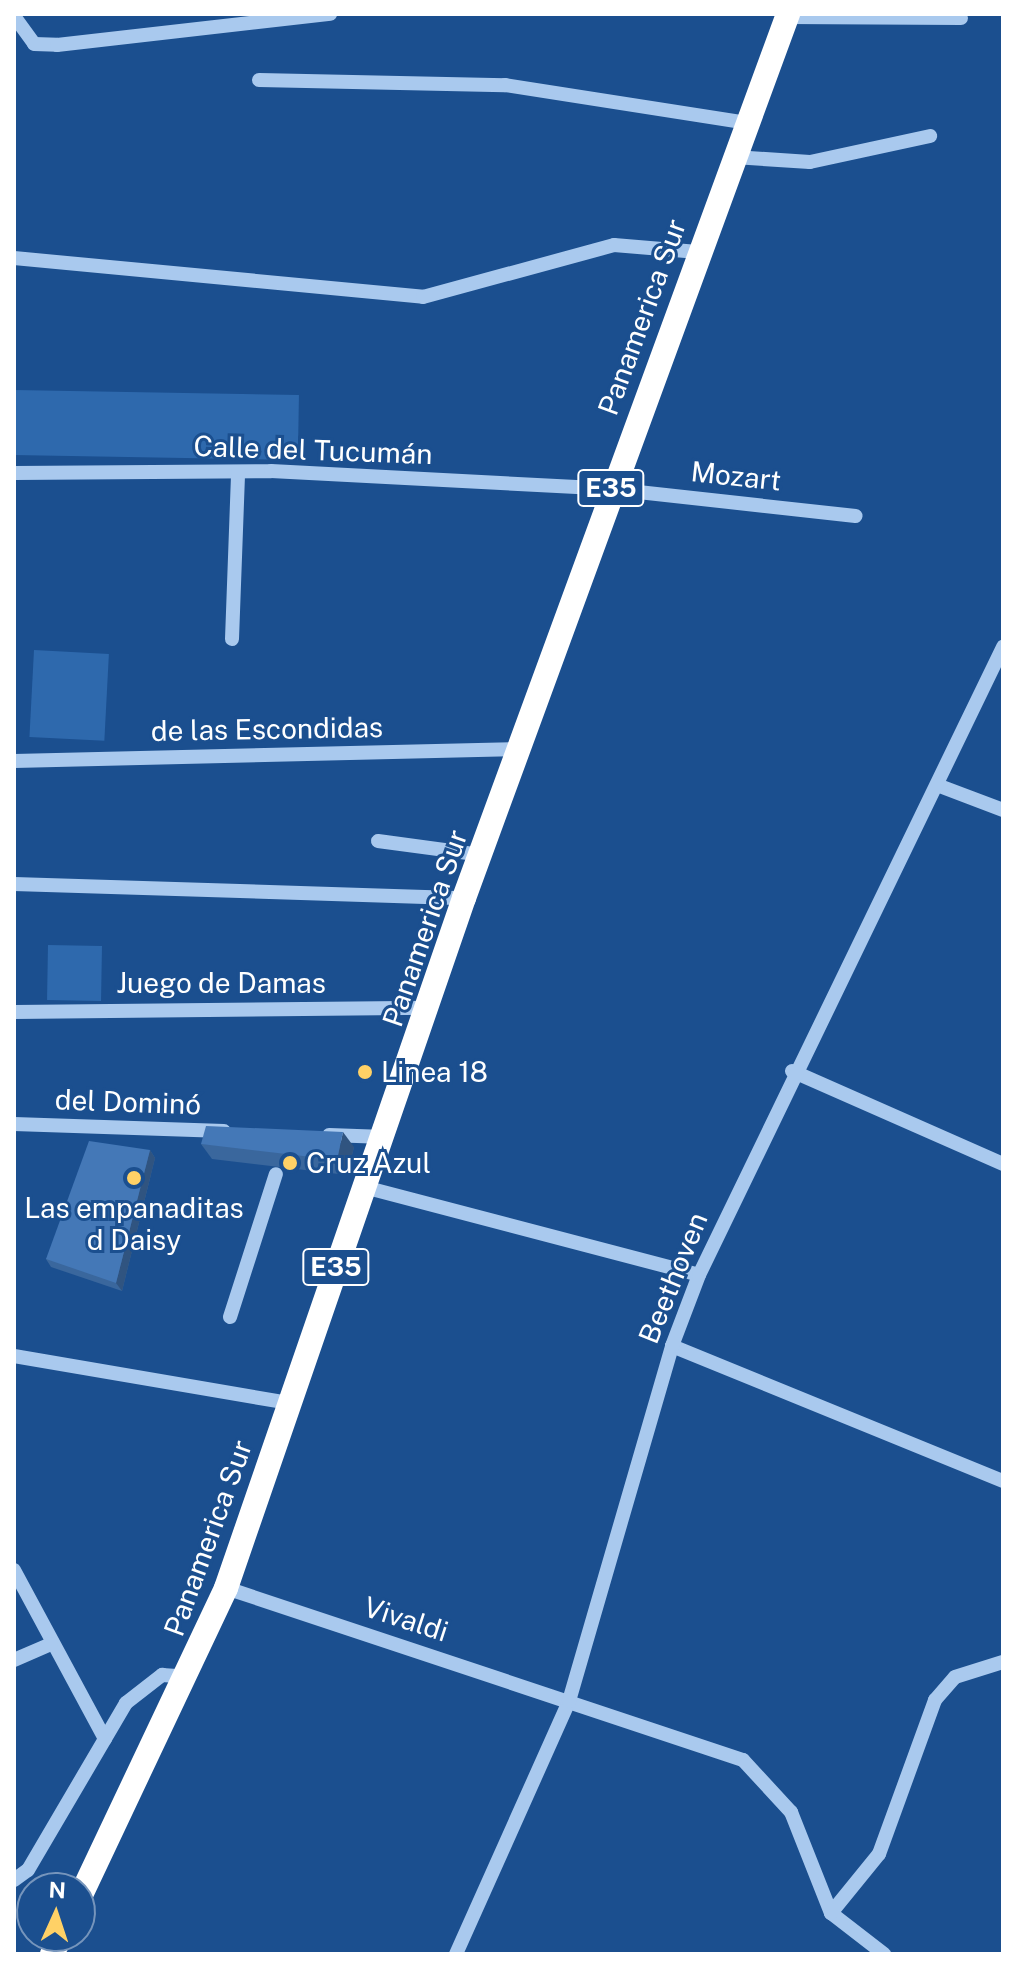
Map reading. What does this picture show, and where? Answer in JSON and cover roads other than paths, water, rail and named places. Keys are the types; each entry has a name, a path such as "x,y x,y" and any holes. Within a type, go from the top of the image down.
{"highway":[{"name":"Panamerica Sur","path":"92,1872 188,1677 226,1588 364,1187 385,1137 464,898 521,749 611,489 788,15"}],"street":[{"path":"14,16 34,44 57,45 330,14"},
{"path":"788,15 961,18"},
{"path":"259,80 505,85 747,123"},
{"path":"734,157 810,162 930,136"},
{"path":"14,258 423,297 614,245 698,252"},
{"path":"232,639 238,472"},
{"name":"Calle del Tucumán","path":"14,473 238,472 611,489"},
{"name":"Mozart","path":"611,489 856,516"},
{"name":"Beethoven","path":"456,1954 569,1701 672,1346 699,1275 792,1071 1003,647"},
{"name":"de las Escondidas","path":"14,761 521,749"},
{"path":"937,785 1003,810"},
{"path":"378,841 481,855"},
{"path":"14,884 464,898"},
{"name":"Juego de Damas","path":"14,1012 429,1008"},
{"path":"792,1071 1003,1164"},
{"name":"del Dominó","path":"14,1124 246,1132"},
{"path":"307,1134 385,1137"},
{"path":"230,1317 276,1174"},
{"path":"364,1187 699,1275"},
{"path":"672,1346 1003,1481"},
{"path":"14,1356 290,1403"},
{"path":"14,1570 51,1644 105,1739"},
{"name":"Vivaldi","path":"226,1588 743,1760 791,1812 831,1913"},
{"path":"14,1660 51,1644"},
{"path":"884,1954 831,1913 879,1854 935,1700 955,1677 1003,1662"},
{"path":"14,1880 28,1870 105,1739 148,1683 162,1675 188,1677"}],"place":[{"name":"Linea 18","path":"365,1072"},
{"name":"Cruz Azul","path":"290,1163"},
{"name":"Las empanaditas d Daisy","path":"134,1178"}]}
